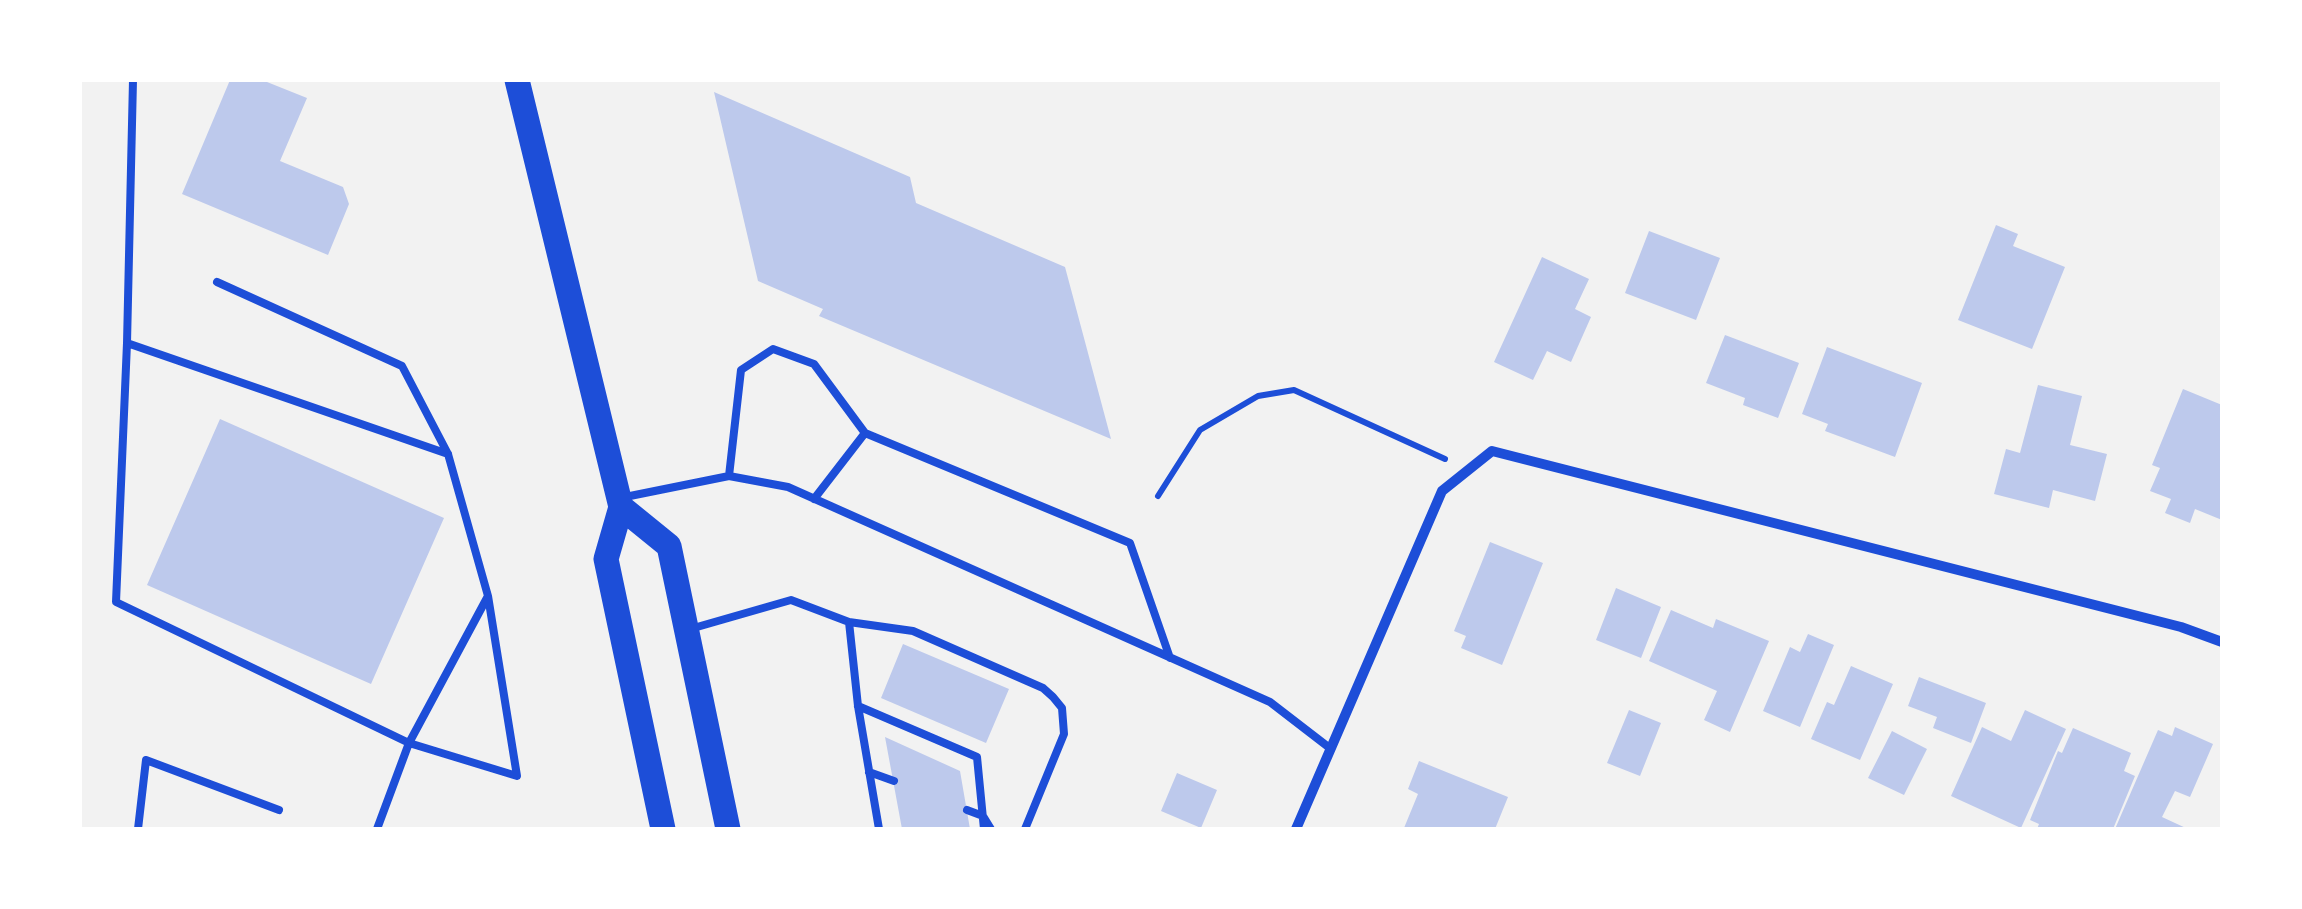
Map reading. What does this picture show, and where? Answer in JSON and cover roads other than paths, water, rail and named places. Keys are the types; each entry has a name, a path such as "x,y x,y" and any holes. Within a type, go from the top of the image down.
{"main road":[{"path":"518,80 620,503 606,560 659,826"},
{"path":"620,503 669,546 728,829"}],"street":[{"path":"1296,829 1442,491 1492,451 2182,628 2222,642"}],"lane":[{"path":"133,80 128,343 116,602 408,743 517,776 488,596 448,454 402,366 217,282"},
{"path":"128,343 448,454"},
{"path":"729,476 741,370 774,349 814,364 865,433 1130,543 1170,658"},
{"path":"814,498 865,433"},
{"path":"620,503 729,476 788,487 1270,702 1330,749"},
{"path":"377,829 408,743 488,596"},
{"path":"686,630 791,600 849,622 913,631 1043,688 1062,708 1064,734 1024,829"},
{"path":"849,622 858,706 881,828"},
{"path":"858,706 977,757 987,829"},
{"path":"138,829 146,760 278,810"},
{"path":"869,772 894,781"},
{"path":"967,810 983,816"}]}
